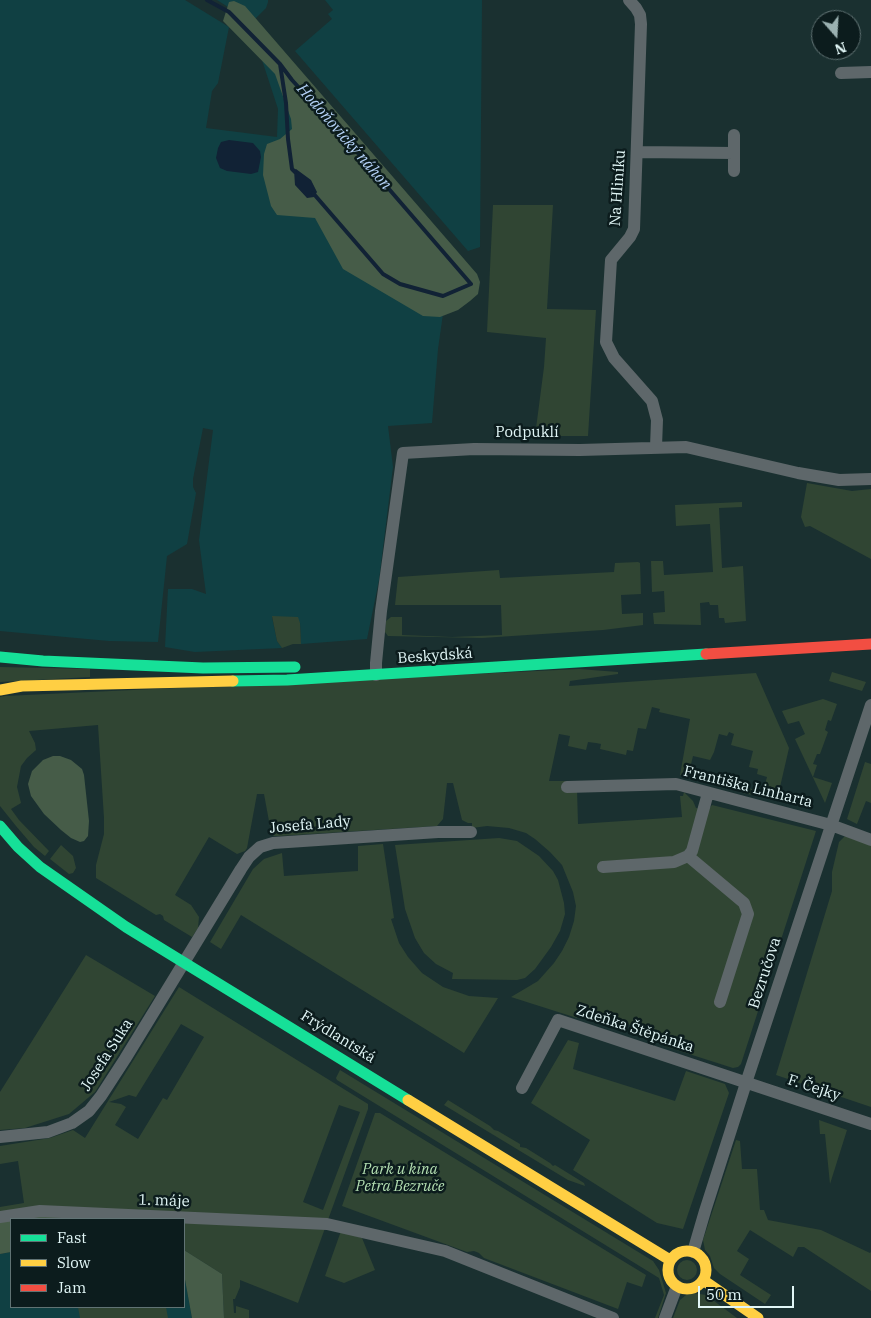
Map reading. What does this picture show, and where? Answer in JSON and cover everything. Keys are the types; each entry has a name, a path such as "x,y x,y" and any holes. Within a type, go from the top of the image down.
{"main road":[{"name":"Beskydská","path":"0,690 22,686 214,683 376,666 871,644"},
{"path":"566,651 584,650"},
{"path":"0,657 43,661 203,668 307,666"},
{"name":"Frýdlantská","path":"0,826 23,852 52,876 120,923 670,1260"},
{"path":"686,1250 693,1252 700,1256 704,1262 706,1273 698,1285 684,1289 671,1281 668,1267 670,1260 679,1252 686,1250"},
{"path":"703,1280 758,1318"}],"street":[{"name":"Na Hliníku","path":"629,0 640,15 641,24 634,229 630,237 611,260 606,342 614,358 652,401 657,420 656,447"},
{"path":"841,73 871,72"},
{"path":"734,135 734,170"},
{"path":"638,152 734,153"},
{"name":"Podpuklí","path":"376,666 381,611 403,453 474,449 580,450 686,447 798,473 839,480 871,479"},
{"name":"Bezručova","path":"693,1252 746,1083 871,705"},
{"name":"Františka Linharta","path":"567,787 676,784 830,825 871,840"},
{"path":"603,867 674,862 688,856 692,851 708,793"},
{"name":"Josefa Lady","path":"185,962 249,856 260,847 273,843 470,832"},
{"path":"688,856 744,903 748,914 720,1002"},
{"name":"Josefa Suka","path":"0,1137 48,1132 72,1123 89,1111 101,1096 185,962"},
{"name":"Zdeňka Štěpánka","path":"522,1088 558,1020 746,1083"},
{"name":"F. Čejky","path":"746,1083 871,1124"},
{"name":"1. máje","path":"0,1217 40,1211 327,1224 445,1251 613,1318"},
{"path":"665,1318 677,1286"}],"shaded area":[{"path":"0,0 185,0 229,27 218,83 212,91 206,128 277,137 278,109 262,60 290,88 445,300 438,349 432,423 388,426 393,467 379,580 367,639 301,644 300,623 272,617 277,641 282,648 195,652 165,647 168,589 192,589 206,594 199,540 213,430 203,428 193,479 193,487 196,493 187,544 167,556 158,642 109,641 0,631"},
{"path":"217,0 268,0 268,2 266,8 252,22"},
{"path":"325,0 482,0 480,247 468,251 295,51 332,19 328,14 333,10"},
{"path":"229,140 253,143 260,151 261,157 258,172 251,174 227,171 220,168 216,158 218,148 221,142"},
{"path":"296,169 311,180 317,192 314,197 307,198 295,185 294,170"},
{"path":"10,1252 10,1308 185,1308 185,1280 192,1318 0,1318 0,1254"}],"green space":[{"path":"234,1 245,6 477,274 480,282 478,294 470,301 458,310 440,317 423,316 343,269 315,218 277,215 271,206 263,175 264,154 267,144 280,139 292,129 291,119 275,74 223,21 229,2"},
{"path":"493,205 553,205 547,309 596,310 588,436 535,436 546,338 487,332"},
{"path":"807,483 852,491 871,489 871,559 810,526 805,527 801,517"},
{"path":"742,502 742,507 719,508 722,568 743,566 746,621 725,623 724,618 719,618 718,605 710,605 709,602 700,603 701,625 654,624 653,613 665,612 664,591 652,592 651,561 663,561 664,575 713,572 710,524 676,526 675,505"},
{"path":"615,563 640,563 641,594 621,595 622,614 643,613 643,625 603,630 482,638 388,636 385,632 386,621 391,617 402,617 402,635 452,637 502,635 501,605 395,605 398,577 499,570 500,578 614,572"},
{"path":"272,616 298,617 301,644 293,644 282,648 277,641"},
{"path":"0,667 90,669 90,677 0,682"},
{"path":"579,669 618,672 618,674 570,681 569,686 756,673 789,748 777,800 743,793 744,787 763,792 767,777 757,774 758,769 749,767 753,751 731,745 734,734 729,732 727,736 719,734 710,760 693,756 688,776 680,775 690,719 659,712 660,709 652,707 646,729 638,728 633,751 627,750 626,755 600,749 601,744 596,743 588,742 586,750 568,746 570,736 559,734 549,781 567,781 567,789 577,789 578,824 682,817 680,796 683,796 684,792 693,801 696,808 708,810 712,805 816,831 741,1064 738,1067 733,1068 664,1046 666,1037 580,1008 577,1018 511,997 538,981 562,951 574,921 576,906 573,892 562,865 550,852 526,833 509,828 487,826 472,828 472,823 462,820 453,783 447,783 443,819 437,826 279,836 274,836 271,832 264,794 257,794 245,851 237,854 209,837 175,895 191,905 199,917 198,928 192,937 164,920 160,914 156,915 96,878 96,865 104,834 98,725 29,731 36,750 21,766 17,787 21,803 11,809 49,851 45,856 34,847 0,806 0,697"},
{"path":"832,672 866,682 862,691 829,681"},
{"path":"823,699 837,704 831,721 828,720 825,730 828,732 820,754 817,754 813,764 817,765 813,777 832,783 825,803 795,739 805,734 799,721 788,724 782,711"},
{"path":"53,756 60,756 71,760 82,769 89,821 88,836 84,841 80,842 71,838 61,830 44,814 31,796 28,784 32,771 43,760"},
{"path":"865,762 871,764 871,803 866,801 857,824 847,819"},
{"path":"845,836 871,845 871,1107 776,1075 832,891 832,872 839,842"},
{"path":"499,838 517,841 539,856 553,871 558,880 564,903 565,914 560,931 535,969 525,978 517,980 452,979 453,973 436,964 424,953 415,938 405,909 395,845"},
{"path":"383,844 394,918 391,919 399,943 408,957 422,973 443,987 469,996 498,998 464,1053 241,915 221,949 210,942 253,869 264,859 282,853 284,876 358,871 358,846"},
{"path":"61,845 73,856 76,868 73,873 69,874 50,859"},
{"path":"86,955 155,996 95,1092 69,1114 25,1128 0,1130 0,1092"},
{"path":"179,987 368,1104 368,1109 298,1303 240,1280 240,1287 235,1299 233,1299 234,1313 236,1313 236,1306 249,1310 249,1318 224,1318 222,1274 185,1251 185,1218 0,1217 0,1207 24,1203 18,1161 0,1164 0,1146 50,1138 73,1130 85,1138","holes":["181,1024 204,1037 167,1100 163,1098 138,1139 115,1125 126,1107 109,1102 129,1095 136,1097","339,1105 360,1112 323,1210 303,1202"]},
{"path":"568,1040 579,1043 573,1069 675,1101 686,1071 725,1084 729,1093 683,1229 657,1223 573,1170 590,1140 531,1103"},
{"path":"340,1070 653,1261 659,1270 666,1293 658,1318 655,1318 664,1295 659,1278 337,1080 336,1078"},
{"path":"448,1100 494,1130 520,1144 520,1147 526,1148 584,1183 585,1186 568,1180 444,1105"},
{"name":"Park u kina Petra Bezruče","path":"375,1113 380,1113 646,1275 642,1287 627,1282 618,1309 484,1258 474,1251 467,1252 342,1206"},
{"path":"819,1120 847,1130 830,1184 825,1134 820,1134"},
{"path":"736,1140 740,1141 742,1169 757,1169 760,1210 764,1210 768,1220 821,1230 871,1252 871,1291 804,1247 798,1247 793,1257 750,1230 737,1251 749,1259 740,1275 771,1295 765,1304 714,1268 710,1256 705,1250 703,1240"},
{"path":"40,1211 125,1218 10,1218 10,1252 0,1254 0,1217"},
{"path":"341,1231 362,1238 375,1270 344,1283 325,1276"},
{"path":"185,1251 222,1274 224,1318 192,1318 185,1280"},
{"path":"683,1260 691,1260 697,1266 697,1274 691,1280 683,1280 677,1274 677,1266"},
{"path":"693,1293 706,1295 737,1318 673,1318 680,1300 686,1295"},
{"path":"78,1308 166,1308 168,1318 80,1318"}],"waterway":[{"name":"Hodoňovický náhon","path":"207,0 229,12 280,64 471,284 443,296 400,284 383,274 313,193"},
{"path":"280,64 286,103 292,169 295,172"}],"traffic: fast":[{"path":"233,681 287,680 706,654"},
{"path":"0,657 43,661 203,668 295,667"},
{"path":"0,826 18,847 40,867 126,927 408,1100"}],"traffic: slow":[{"path":"0,690 22,686 233,681"},
{"path":"408,1100 670,1260"},
{"path":"687,1251 701,1256 706,1270 701,1284 687,1289 673,1284 668,1270 673,1256 687,1251"},
{"path":"703,1280 758,1318"}],"traffic: jam":[{"path":"706,654 871,644"}]}
